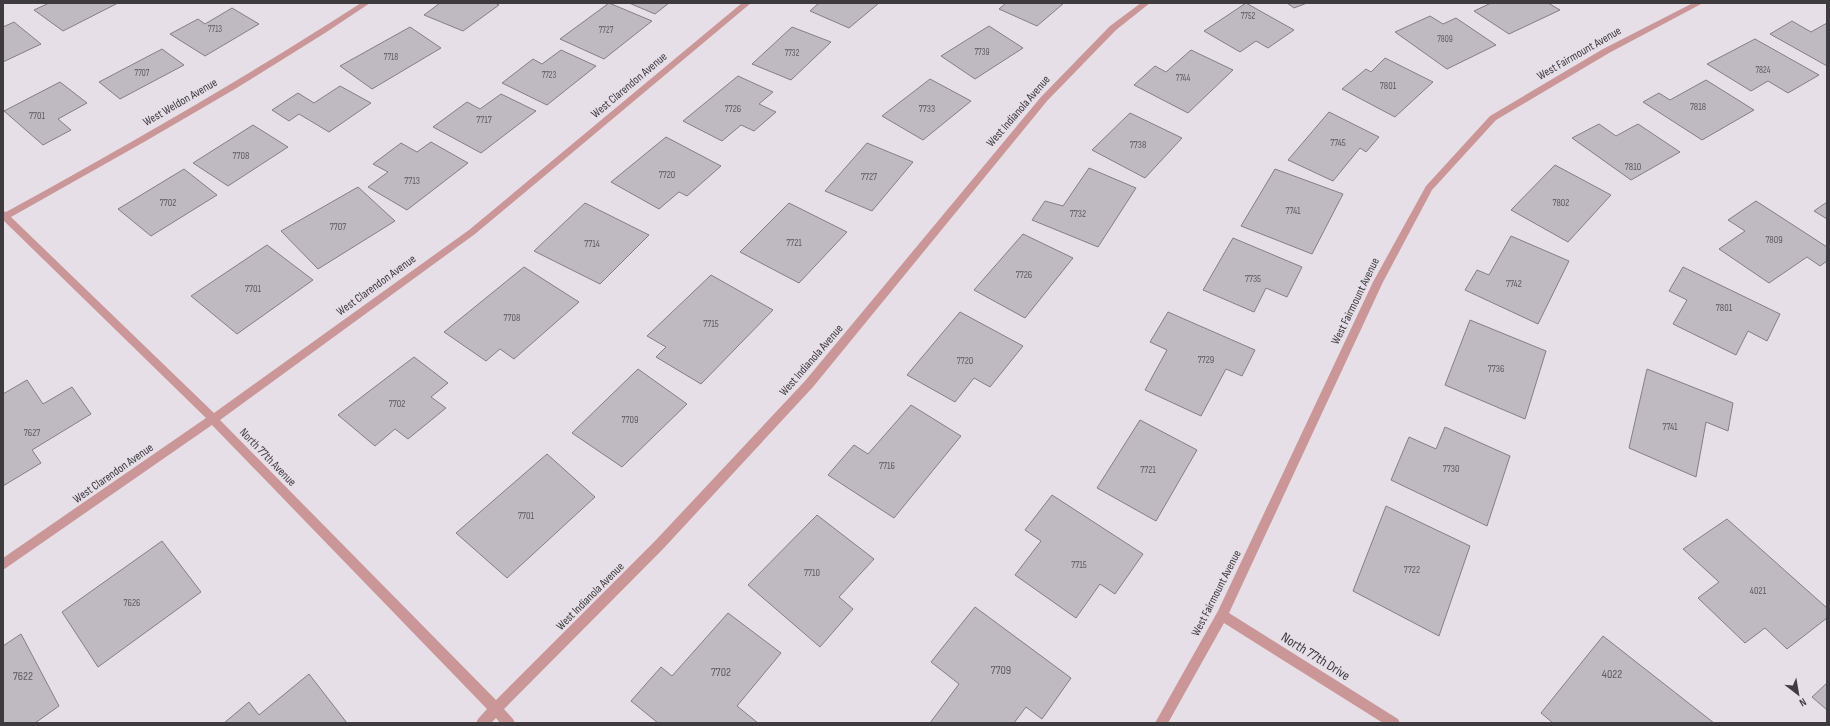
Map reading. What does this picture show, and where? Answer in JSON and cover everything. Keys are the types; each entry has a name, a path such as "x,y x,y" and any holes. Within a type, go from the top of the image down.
{"street":[{"name":"West Weldon Avenue","path":"4,216 170,123 322,32 366,3"},
{"name":"West Clarendon Avenue","path":"3,566 213,419 472,232 747,3"},
{"name":"West Indianola Avenue","path":"482,723 659,545 809,384 1044,99 1113,28 1146,3"},
{"name":"West Fairmount Avenue","path":"1161,723 1222,614 1378,282 1429,188 1493,118 1606,51 1699,3"},
{"name":"North 77th Avenue","path":"4,216 213,419 509,723"},
{"name":"North 77th Drive","path":"1222,614 1394,723"}],"building":[{"path":"49,3 118,3 63,31 34,10"},
{"path":"440,3 495,3 499,5 463,31 424,15"},
{"path":"609,3 652,21 604,59 560,39"},
{"path":"629,3 669,3 655,14"},
{"path":"819,3 879,3 849,28 810,11"},
{"path":"1006,3 1064,3 1037,26 999,9"},
{"path":"1246,3 1294,30 1268,48 1256,41 1240,52 1204,31"},
{"path":"1287,3 1307,3 1294,8"},
{"path":"1491,3 1548,3 1560,10 1509,34 1474,11"},
{"path":"232,8 259,24 205,56 170,34 198,19 205,24"},
{"path":"1430,16 1443,24 1456,18 1496,45 1447,69 1395,32"},
{"path":"1792,21 1811,32 1827,23 1827,66 1770,34"},
{"path":"14,22 41,44 3,62 3,27"},
{"path":"989,26 1023,48 975,79 941,56"},
{"path":"410,27 441,48 372,89 340,66"},
{"path":"792,27 831,42 791,80 752,64"},
{"path":"1755,39 1819,75 1788,93 1768,81 1751,91 1707,64"},
{"path":"162,49 184,65 120,99 99,82"},
{"path":"561,50 596,66 547,105 502,83 533,59 542,64"},
{"path":"1191,50 1233,70 1188,113 1134,85 1155,66 1166,72"},
{"path":"1385,58 1433,82 1395,117 1342,89 1366,69 1371,72"},
{"path":"738,76 773,92 759,104 776,112 754,131 741,125 722,141 683,121"},
{"path":"930,79 971,101 923,140 882,116"},
{"path":"1706,80 1754,110 1702,140 1643,102 1659,93 1670,100"},
{"path":"60,82 87,103 58,119 71,130 43,145 4,111"},
{"path":"340,86 371,103 329,132 299,114 289,121 272,110 298,93 314,103"},
{"path":"501,94 536,111 481,153 433,127 467,102 480,109"},
{"path":"1329,112 1379,137 1366,152 1360,148 1333,181 1288,160"},
{"path":"1130,113 1182,138 1145,178 1092,150"},
{"path":"1599,124 1616,136 1638,124 1680,152 1631,180 1572,138"},
{"path":"253,125 288,147 228,186 193,163"},
{"path":"666,137 721,166 687,196 679,192 659,209 611,182"},
{"path":"431,142 468,163 407,210 368,187 388,172 373,164 401,143 417,152"},
{"path":"867,143 913,162 872,211 825,191"},
{"path":"1555,165 1611,195 1568,242 1511,210"},
{"path":"1089,168 1136,188 1098,247 1032,220 1045,201 1063,206"},
{"path":"184,169 217,195 151,236 118,209"},
{"path":"1275,169 1343,194 1312,254 1241,226"},
{"path":"358,187 395,221 318,269 281,231"},
{"path":"1756,201 1827,247 1827,261 1820,266 1807,257 1769,283 1719,249 1745,231 1728,220"},
{"path":"1827,202 1827,219 1814,211"},
{"path":"585,203 649,235 600,284 534,251"},
{"path":"789,203 847,232 799,283 740,252"},
{"path":"1023,234 1073,258 1025,318 974,290"},
{"path":"1511,236 1569,261 1538,324 1465,290 1477,270 1489,275"},
{"path":"1233,238 1302,267 1287,297 1266,288 1254,312 1203,290"},
{"path":"267,245 313,280 237,334 191,296"},
{"path":"524,267 579,302 514,359 500,349 486,361 444,332"},
{"path":"1683,267 1780,314 1767,341 1748,331 1736,355 1673,324 1687,300 1669,291"},
{"path":"711,275 773,310 701,384 656,357 666,347 647,336"},
{"path":"960,312 1023,346 990,387 974,378 955,402 907,375"},
{"path":"1168,312 1255,350 1242,376 1226,369 1201,416 1145,390 1167,350 1150,342"},
{"path":"1470,320 1546,351 1525,419 1445,385"},
{"path":"414,357 448,383 431,397 446,408 408,439 395,429 375,446 338,415"},
{"path":"638,369 687,404 622,467 572,433"},
{"path":"1647,369 1733,403 1728,431 1706,422 1696,477 1629,448"},
{"path":"27,380 43,404 72,387 91,414 32,450 41,463 3,486 3,394"},
{"path":"911,405 961,436 894,518 828,475 854,445 868,454"},
{"path":"1140,420 1197,450 1156,521 1097,488"},
{"path":"1445,427 1510,456 1487,526 1391,480 1409,437 1436,449"},
{"path":"547,454 595,497 507,578 456,533"},
{"path":"1052,495 1143,554 1115,594 1100,584 1076,618 1015,575 1041,541 1025,530"},
{"path":"1386,506 1470,546 1439,636 1353,591"},
{"path":"817,515 874,559 839,597 853,609 820,647 748,585"},
{"path":"1727,519 1827,608 1827,618 1787,649 1765,628 1745,643 1698,598 1719,582 1683,549"},
{"path":"162,541 201,592 98,667 62,612"},
{"path":"975,607 1071,678 1042,719 1026,707 1014,723 930,723 959,684 931,662"},
{"path":"728,613 781,653 737,706 758,723 658,723 631,701 661,667 672,676"},
{"path":"21,634 59,706 35,723 3,723 3,646"},
{"path":"1603,636 1714,723 1553,723 1541,713"},
{"path":"309,674 347,723 224,723 249,702 259,715"},
{"path":"1827,683 1827,710 1812,697"}]}
